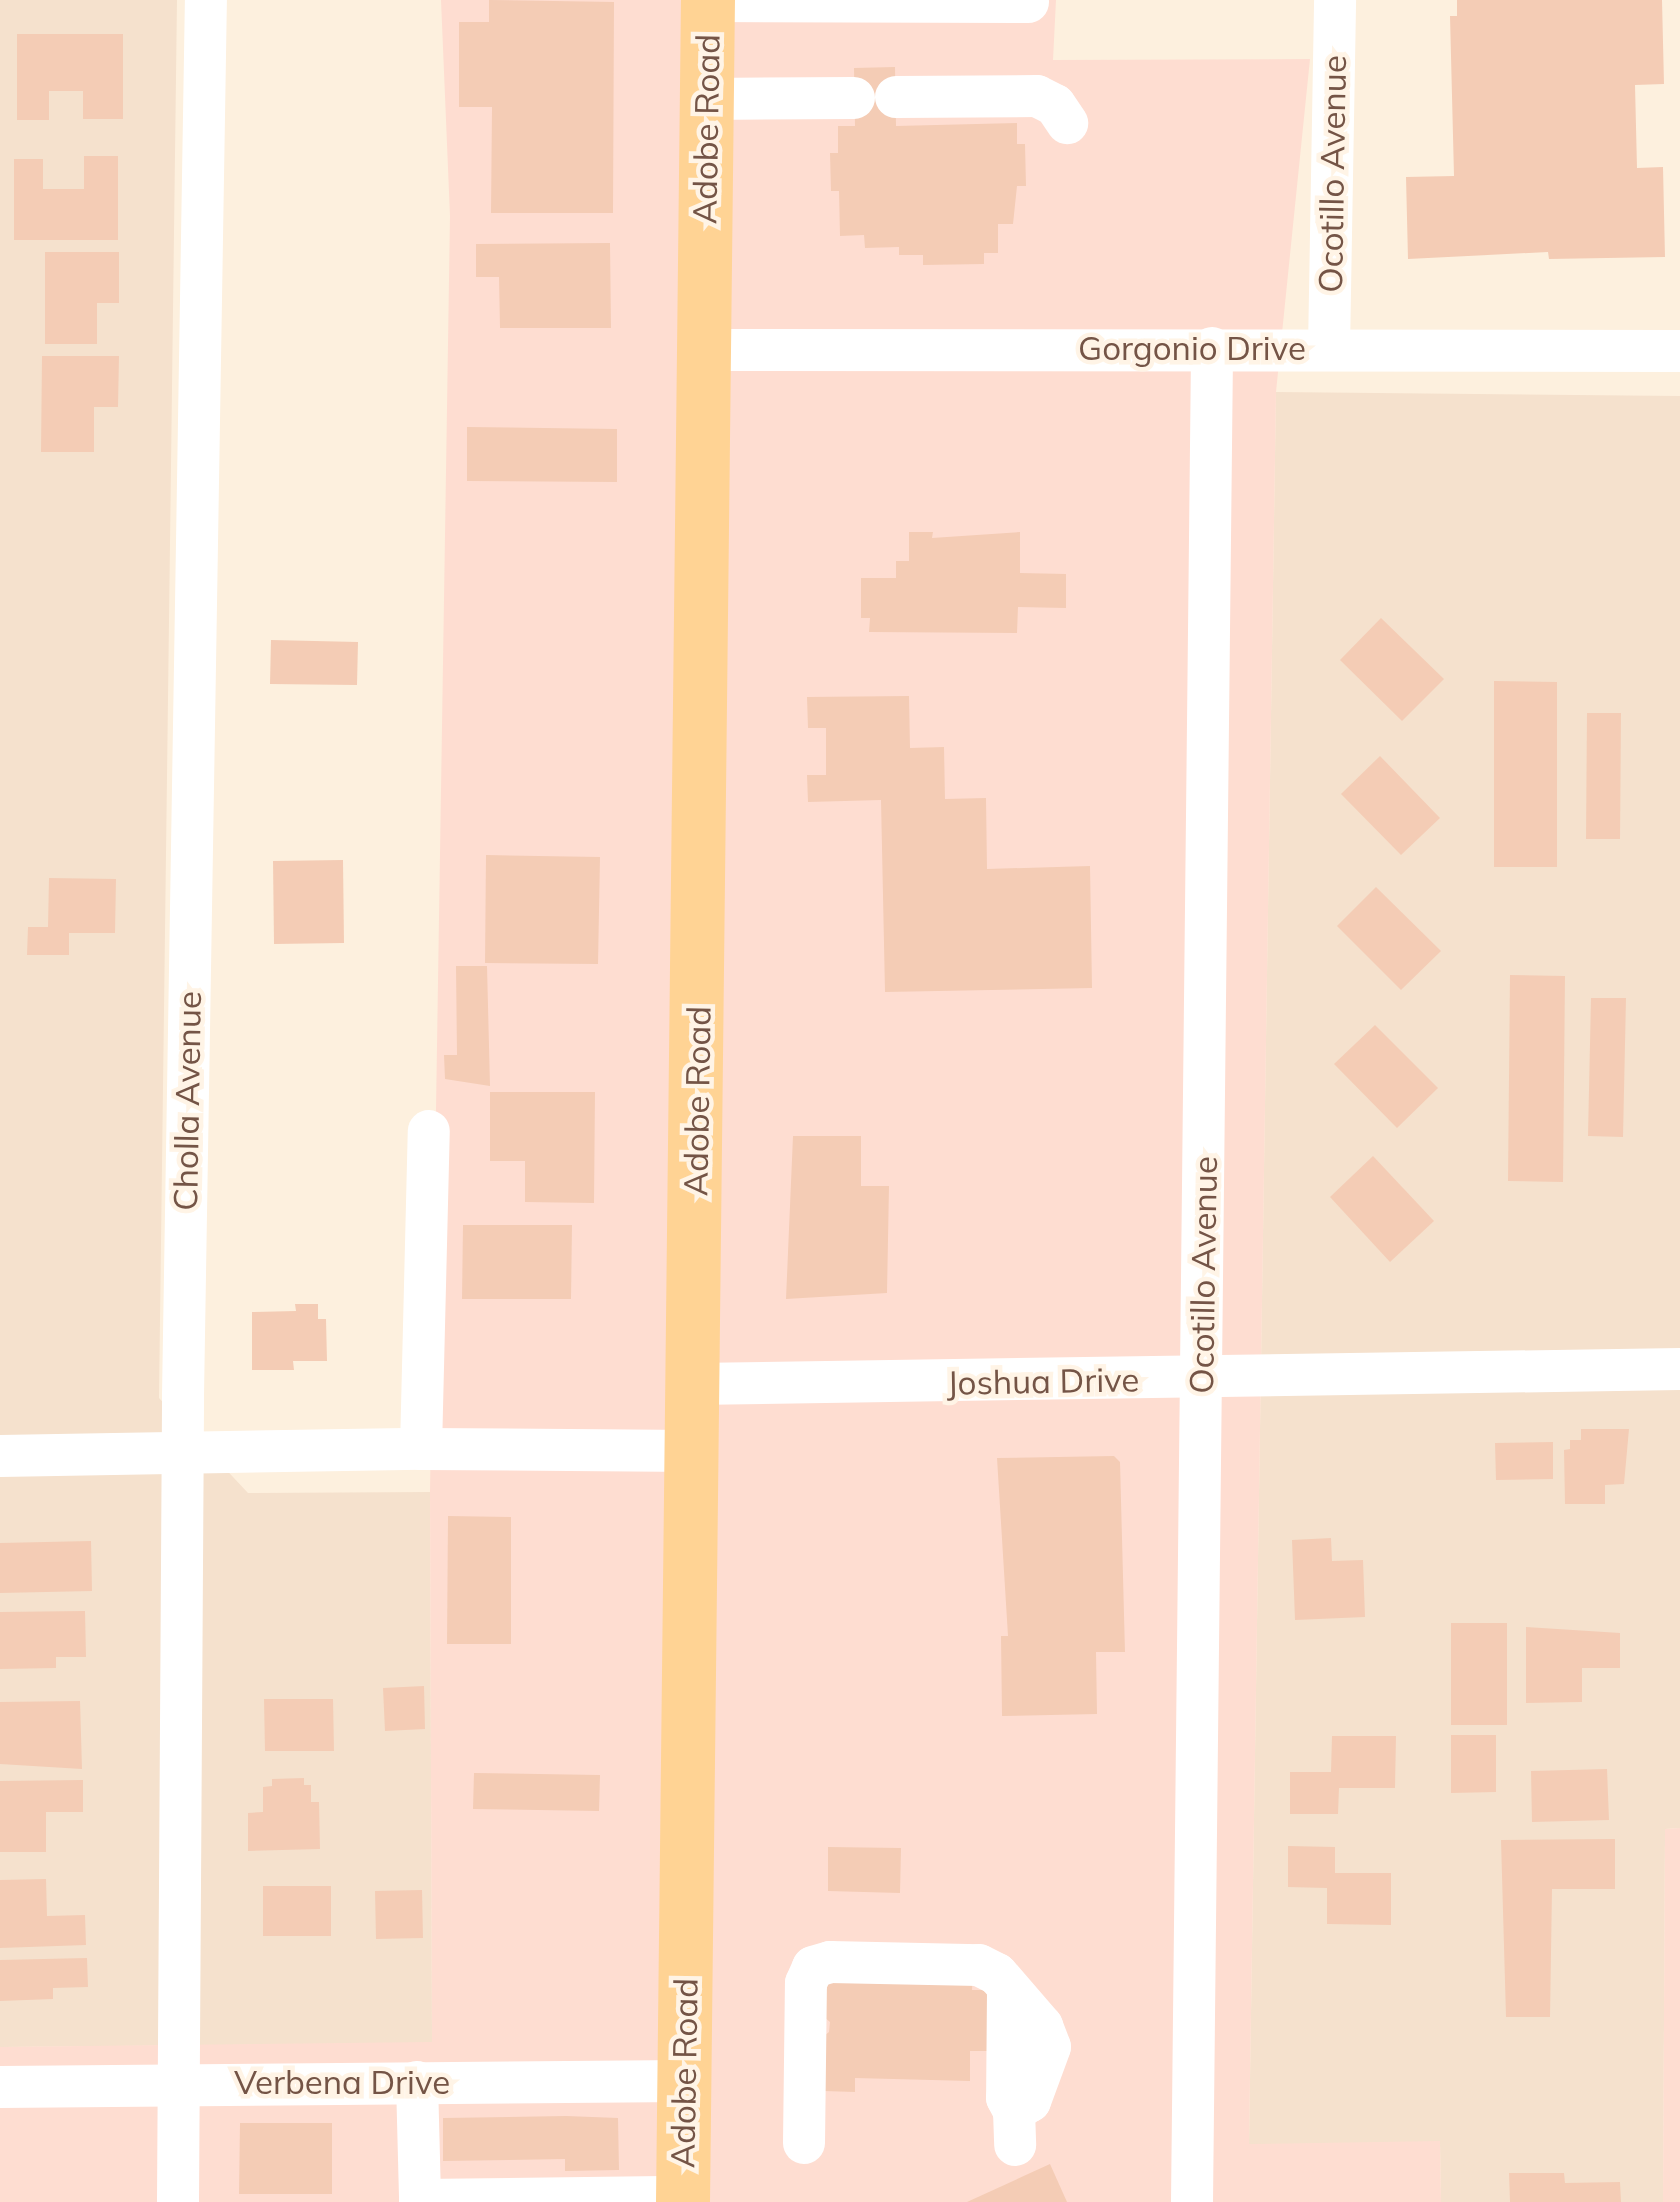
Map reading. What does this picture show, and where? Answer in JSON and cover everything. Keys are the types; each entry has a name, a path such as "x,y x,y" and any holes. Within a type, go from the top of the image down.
{"main road":[{"name":"Adobe Road","path":"683,2199 708,0"}],"street":[{"name":"Cholla Avenue","path":"178,2202 182,1452 206,0"},
{"path":"708,0 1028,2"},
{"name":"Ocotillo Avenue","path":"1330,349 1335,0"},
{"path":"706,99 1037,96 1055,105 1067,123"},
{"name":"Ocotillo Avenue","path":"1192,2202 1212,348"},
{"name":"Gorgonio Drive","path":"704,350 1680,350"},
{"path":"421,1449 429,1131"},
{"name":"Joshua Drive","path":"693,1384 1680,1369"},
{"path":"0,1456 421,1449 693,1451"},
{"path":"804,2143 806,1983 813,1967 830,1961 979,1965 997,1974 1042,2026 1050,2047 1030,2101 1014,2128"},
{"name":"Verbena Drive","path":"0,2087 683,2080"},
{"path":"417,2082 420,2200 683,2199"}],"shaded area":[{"path":"0,0 177,0 159,1398 248,1493 430,1492 432,2043 0,2047"},
{"path":"441,0 1056,0 1053,60 1310,59 1276,392 1249,2144 1440,2141 1441,2202 0,2202 0,2047 432,2042 430,1492 450,216"},
{"path":"1276,392 1680,396 1680,1828 1665,1829 1663,2202 1441,2202 1440,2142 1249,2145"},
{"path":"1680,1828 1680,2202 1663,2202 1665,1829"}],"building":[{"path":"489,0 614,2 613,213 491,213 492,107 459,107 459,22 489,22"},
{"path":"1457,0 1662,0 1664,84 1635,85 1637,168 1663,167 1665,257 1549,259 1548,252 1408,259 1406,177 1454,176 1450,16 1457,16"},
{"path":"17,34 123,34 123,119 83,119 83,91 49,91 49,120 17,120"},
{"path":"895,67 896,126 1017,123 1017,144 1025,144 1026,186 1017,186 1013,224 998,224 998,253 984,253 984,264 923,265 923,255 899,255 899,247 865,248 864,235 840,236 839,191 831,191 830,153 838,153 838,126 855,126 854,68"},
{"path":"84,156 118,156 118,240 14,240 14,159 43,159 43,189 84,189"},
{"path":"610,243 611,328 500,328 499,277 476,277 476,244"},
{"path":"45,252 119,252 119,303 97,303 97,344 45,344"},
{"path":"42,356 119,356 118,407 94,407 94,452 41,452"},
{"path":"467,427 617,429 617,482 467,481"},
{"path":"909,532 933,532 932,538 1020,532 1020,573 1066,574 1066,608 1018,607 1017,633 869,632 870,618 861,618 861,578 896,578 896,561 909,561"},
{"path":"1381,618 1444,679 1402,721 1340,660"},
{"path":"271,640 358,642 357,685 270,684"},
{"path":"1494,681 1557,682 1557,867 1494,867"},
{"path":"909,696 910,748 944,747 945,799 986,798 987,869 1090,866 1092,988 885,992 881,800 808,802 807,775 826,775 826,728 808,728 807,697"},
{"path":"1587,713 1621,713 1620,839 1586,839"},
{"path":"1380,756 1440,818 1401,855 1341,794"},
{"path":"486,855 600,857 598,964 485,963"},
{"path":"343,860 344,943 274,944 273,861"},
{"path":"49,878 116,879 115,933 69,933 69,955 27,955 28,927 48,927"},
{"path":"1376,887 1441,951 1401,990 1337,926"},
{"path":"456,966 487,966 490,1086 445,1079 444,1055 457,1055"},
{"path":"1510,975 1565,976 1563,1182 1508,1181"},
{"path":"1591,998 1626,998 1623,1137 1588,1136"},
{"path":"1375,1025 1438,1088 1397,1128 1334,1064"},
{"path":"490,1092 595,1092 594,1203 525,1202 525,1161 490,1161"},
{"path":"793,1136 861,1136 861,1186 889,1186 887,1293 786,1299"},
{"path":"1373,1156 1434,1221 1390,1262 1330,1197"},
{"path":"463,1225 572,1225 571,1299 462,1299"},
{"path":"295,1304 318,1304 318,1319 326,1319 327,1361 293,1361 294,1370 252,1370 252,1312 296,1311"},
{"path":"1581,1429 1629,1429 1624,1484 1605,1485 1605,1504 1565,1504 1564,1450 1570,1449 1570,1440 1581,1440"},
{"path":"1553,1442 1553,1479 1496,1480 1495,1443"},
{"path":"1114,1456 1120,1462 1125,1652 1096,1652 1097,1714 1002,1716 1001,1636 1008,1636 997,1458"},
{"path":"448,1516 511,1517 511,1644 447,1644"},
{"path":"1331,1538 1332,1561 1363,1560 1365,1617 1295,1620 1292,1540"},
{"path":"91,1541 92,1591 0,1593 0,1543"},
{"path":"85,1611 86,1657 56,1657 56,1668 0,1669 0,1612"},
{"path":"1451,1623 1507,1623 1507,1725 1451,1725"},
{"path":"1526,1627 1620,1633 1620,1668 1582,1668 1582,1702 1526,1703"},
{"path":"424,1686 425,1729 385,1731 383,1688"},
{"path":"264,1699 333,1699 334,1751 265,1751"},
{"path":"80,1701 82,1769 0,1764 0,1702"},
{"path":"1451,1735 1496,1735 1496,1792 1451,1793"},
{"path":"1332,1736 1396,1736 1395,1788 1339,1788 1338,1814 1290,1814 1290,1772 1331,1772"},
{"path":"1607,1769 1609,1820 1532,1822 1531,1771"},
{"path":"474,1773 600,1775 599,1811 473,1809"},
{"path":"304,1778 304,1785 311,1785 311,1802 319,1802 320,1849 248,1851 248,1813 263,1812 263,1787 272,1786 272,1779"},
{"path":"83,1780 83,1812 46,1812 46,1852 0,1852 0,1781"},
{"path":"1615,1839 1615,1889 1552,1889 1550,2017 1506,2017 1501,1840"},
{"path":"1288,1846 1335,1847 1335,1873 1391,1873 1391,1925 1327,1924 1327,1888 1288,1887"},
{"path":"828,1847 901,1848 900,1893 828,1891"},
{"path":"46,1879 47,1916 85,1915 86,1945 0,1948 0,1880"},
{"path":"263,1886 331,1886 331,1936 263,1936"},
{"path":"422,1890 423,1938 376,1939 375,1891"},
{"path":"87,1958 88,1987 53,1988 53,1999 0,2001 0,1960"},
{"path":"833,1969 973,1972 972,1990 989,1990 987,2051 970,2051 970,2081 855,2078 855,2092 824,2091 815,2043 829,2032 830,2022 818,2012"},
{"path":"443,2118 618,2118 619,2170 565,2171 565,2159 443,2161"},
{"path":"240,2123 332,2123 332,2194 239,2194"},
{"path":"1050,2164 1067,2202 967,2202"},
{"path":"1509,2173 1564,2173 1565,2183 1620,2182 1621,2202 1510,2202"}]}
